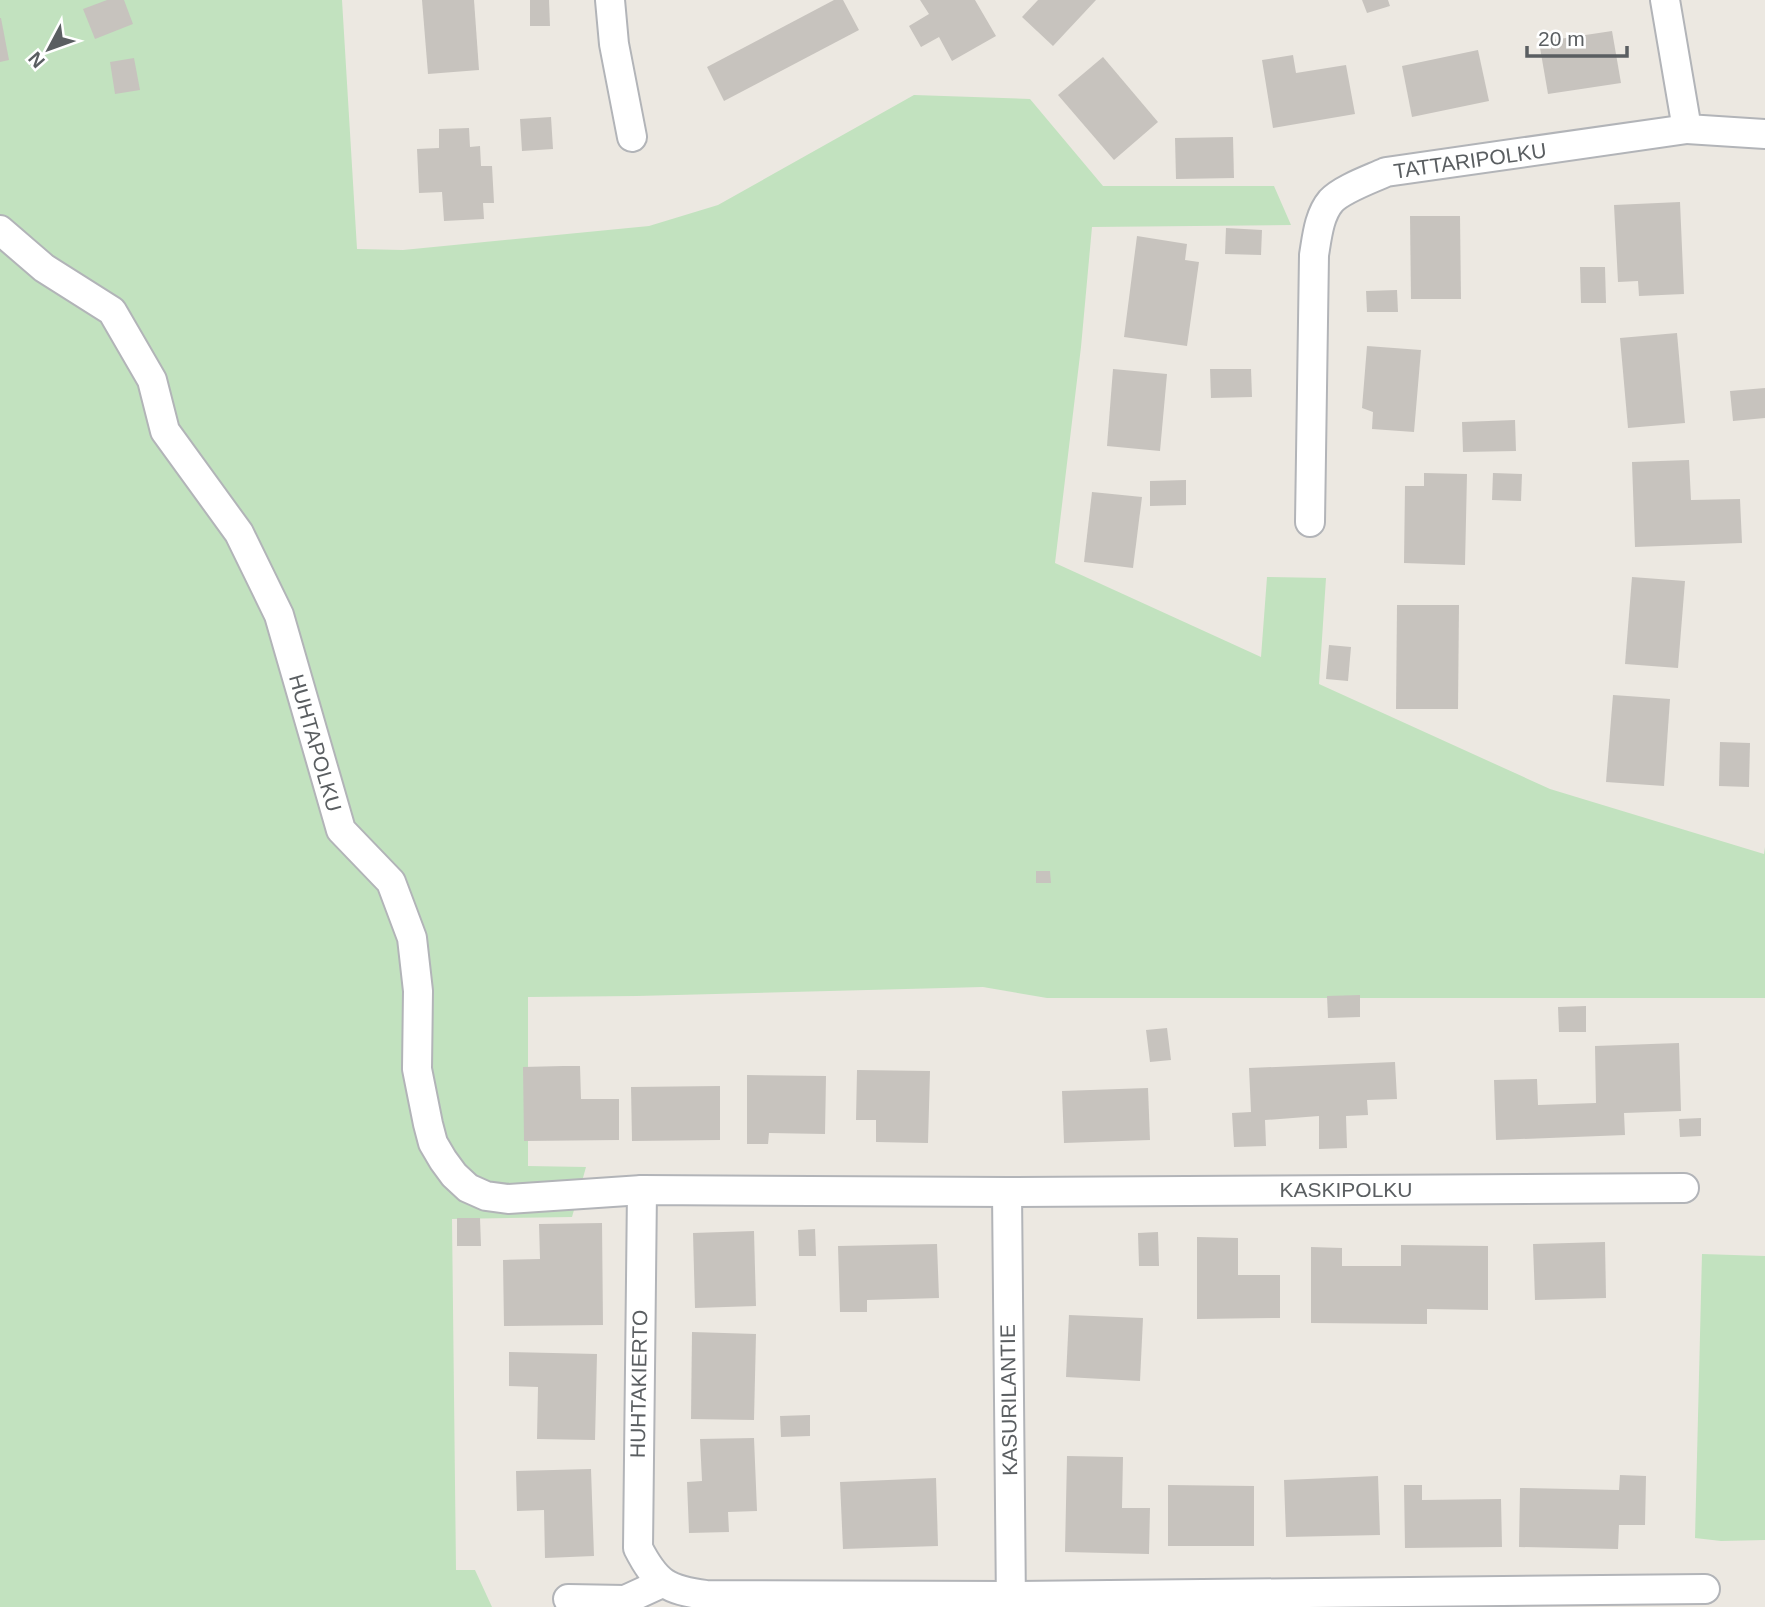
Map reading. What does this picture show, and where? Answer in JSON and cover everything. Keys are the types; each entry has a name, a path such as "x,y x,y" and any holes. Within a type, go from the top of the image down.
{"street":[{"path":"610,0 614,44 632,137"},
{"path":"1665,0 1687,129"},
{"name":"TATTARIPOLKU","path":"1310,522 1314,255 1318,229 1332,201 1357,184 1387,172 1687,129 1765,134"},
{"name":"HUHTAPOLKU","path":"0,230 44,268 112,311 152,380 165,430 239,533 279,615 341,830 391,882 412,938 418,991 417,1069 433,1143 443,1160 468,1188 486,1196 508,1199 642,1190"},
{"name":"KASKIPOLKU","path":"1007,1192 1684,1188"},
{"path":"642,1190 1007,1192"},
{"name":"HUHTAKIERTO","path":"642,1190 638,1548 648,1567 662,1583"},
{"name":"KASURILANTIE","path":"1007,1192 1011,1602"},
{"path":"568,1599 625,1600 662,1583 682,1592 706,1595 1011,1602 1704,1589"}],"green space":[{"path":"0,0 342,0 357,249 403,250 649,226 718,205 914,95 1030,99 1103,186 1274,186 1291,225 1092,227 1081,347 1055,563 1261,657 1267,577 1326,578 1319,684 1550,789 1764,854 1765,847 1765,998 1047,998 983,987 528,997 528,1166 586,1167 572,1217 452,1219 456,1570 475,1570 492,1607 0,1607"},
{"path":"1702,1254 1765,1256 1765,1540 1721,1541 1695,1538"}],"building":[{"path":"107,0 124,0 133,24 95,39 83,9"},
{"path":"422,0 474,0 479,70 428,74"},
{"path":"530,0 549,0 550,26 530,26"},
{"path":"834,0 843,0 859,30 724,101 707,67"},
{"path":"920,0 975,0 996,36 952,61 939,37 921,47 909,26 929,14"},
{"path":"1038,0 1096,0 1053,46 1022,17"},
{"path":"1362,0 1388,0 1390,6 1367,13"},
{"path":"0,18 9,60 0,62"},
{"path":"1612,31 1621,83 1548,94 1539,42"},
{"path":"1478,50 1489,101 1412,117 1402,66"},
{"path":"1293,55 1296,73 1346,65 1355,114 1273,128 1262,60"},
{"path":"1103,57 1158,122 1114,160 1058,95"},
{"path":"134,58 140,90 115,94 110,62"},
{"path":"551,117 553,149 522,151 520,119"},
{"path":"469,128 470,147 480,146 481,166 492,166 494,203 483,203 484,219 444,221 442,192 419,193 417,149 439,148 439,129"},
{"path":"1233,137 1234,178 1176,179 1175,138"},
{"path":"1680,202 1684,294 1639,296 1638,281 1618,282 1614,205"},
{"path":"1410,216 1460,216 1461,299 1411,299"},
{"path":"1226,228 1262,230 1261,255 1225,254"},
{"path":"1137,236 1187,244 1185,260 1199,262 1187,346 1124,337"},
{"path":"1580,267 1605,267 1606,303 1581,303"},
{"path":"1397,290 1398,312 1367,312 1366,291"},
{"path":"1677,333 1685,423 1628,428 1620,338"},
{"path":"1367,346 1421,350 1414,432 1372,429 1373,412 1362,408"},
{"path":"1113,369 1167,374 1160,451 1107,446"},
{"path":"1210,369 1251,369 1252,397 1211,398"},
{"path":"1765,388 1765,418 1733,421 1730,391"},
{"path":"1515,420 1516,451 1463,452 1462,422"},
{"path":"1689,460 1691,500 1740,499 1742,543 1635,547 1632,462"},
{"path":"1424,473 1467,474 1465,565 1404,563 1405,486 1424,486"},
{"path":"1493,473 1522,474 1521,501 1492,500"},
{"path":"1186,480 1186,505 1150,506 1150,481"},
{"path":"1092,492 1142,497 1133,568 1084,562"},
{"path":"1632,577 1685,581 1678,668 1625,664"},
{"path":"1397,605 1459,605 1458,709 1396,709"},
{"path":"1329,645 1351,647 1348,681 1326,679"},
{"path":"1613,695 1670,699 1664,786 1606,782"},
{"path":"1720,742 1750,743 1749,787 1719,786"},
{"path":"1036,871 1050,871 1051,883 1036,883"},
{"path":"1360,995 1360,1017 1328,1018 1327,996"},
{"path":"1586,1006 1586,1032 1559,1032 1558,1007"},
{"path":"1167,1028 1171,1060 1150,1062 1146,1030"},
{"path":"1679,1043 1681,1111 1624,1113 1625,1135 1496,1140 1494,1080 1537,1079 1538,1105 1596,1103 1595,1046"},
{"path":"1395,1062 1397,1099 1367,1100 1368,1115 1346,1116 1347,1148 1319,1149 1319,1116 1265,1120 1266,1146 1234,1147 1232,1113 1251,1112 1249,1068"},
{"path":"580,1066 581,1099 619,1099 619,1140 524,1141 523,1067"},
{"path":"857,1070 930,1071 928,1143 876,1142 876,1120 856,1120"},
{"path":"747,1075 826,1076 825,1134 769,1133 768,1144 747,1144"},
{"path":"720,1086 720,1140 632,1141 631,1087"},
{"path":"1148,1088 1150,1140 1064,1143 1062,1091"},
{"path":"1701,1118 1701,1136 1680,1137 1679,1119"},
{"path":"457,1218 480,1218 481,1246 457,1246"},
{"path":"602,1223 603,1325 504,1326 503,1260 540,1259 539,1224"},
{"path":"815,1229 816,1256 799,1256 798,1230"},
{"path":"754,1231 756,1306 695,1308 693,1233"},
{"path":"1158,1232 1159,1266 1139,1266 1138,1233"},
{"path":"1197,1237 1238,1238 1238,1275 1280,1275 1280,1318 1197,1319"},
{"path":"1605,1242 1606,1298 1535,1300 1533,1244"},
{"path":"937,1244 939,1298 867,1300 867,1312 840,1312 838,1246"},
{"path":"1401,1245 1488,1246 1488,1310 1427,1309 1427,1324 1311,1323 1311,1247 1342,1248 1342,1266 1401,1266"},
{"path":"1069,1315 1143,1318 1140,1381 1066,1377"},
{"path":"692,1332 756,1334 754,1420 691,1419"},
{"path":"509,1352 597,1354 595,1440 537,1439 538,1387 509,1386"},
{"path":"810,1415 810,1436 781,1437 780,1416"},
{"path":"754,1438 757,1511 728,1512 729,1532 689,1533 687,1482 702,1481 700,1439"},
{"path":"1067,1456 1123,1457 1122,1508 1150,1508 1149,1554 1065,1552"},
{"path":"591,1469 594,1556 545,1558 544,1510 517,1511 516,1471"},
{"path":"1620,1475 1646,1476 1645,1525 1619,1525 1618,1549 1519,1547 1520,1488 1619,1490"},
{"path":"1378,1476 1380,1535 1286,1537 1284,1480"},
{"path":"936,1478 938,1546 843,1549 840,1482"},
{"path":"1168,1485 1254,1486 1254,1546 1168,1546"},
{"path":"1404,1485 1422,1485 1422,1500 1501,1499 1502,1547 1405,1548"}]}
